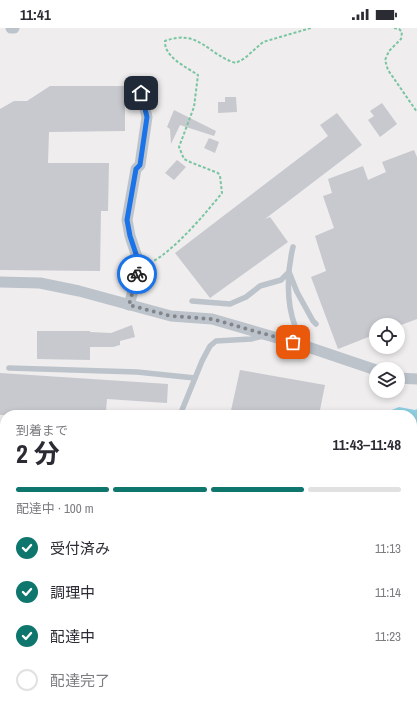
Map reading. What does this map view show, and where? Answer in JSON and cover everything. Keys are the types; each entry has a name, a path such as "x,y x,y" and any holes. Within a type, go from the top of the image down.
{"street":[{"path":"129,305 140,266 130,236 127,220 136,169 140,165 147,117 141,93"},
{"path":"0,282 40,283 79,291 171,316 212,319 305,346 369,368"},
{"path":"405,378 417,379"}],"lane":[{"path":"293,247 289,263 290,301 294,324 305,346"},
{"path":"192,301 230,304 246,297 260,286 281,280 289,272"},
{"path":"289,272 297,292 316,324"},
{"path":"182,410 210,346 216,341 251,339 269,335"},
{"path":"9,368 137,372 195,378"}],"path":[{"path":"140,266 152,263 172,247 210,208 222,193 221,180 218,173 190,162 184,159 181,155 179,147 194,107 198,74 171,56 165,46 165,40 173,37 199,41 227,61 236,63 245,58 263,42 311,28"},
{"path":"394,28 399,29 402,32 402,39 389,51 385,60 388,70 417,112"}],"water":[{"path":"399,407 415,410 392,410"}],"building":[{"path":"50,86 125,86 125,131 49,132 48,163 109,163 108,211 101,211 100,271 0,270 0,109 14,101 27,101"},
{"path":"225,97 236,97 237,112 218,113 218,102 225,102"},
{"path":"382,103 397,124 380,137 368,120 374,116 370,111"},
{"path":"174,110 216,131 214,136 180,125 171,144 170,129 167,127"},
{"path":"337,113 362,145 265,219 270,217 288,242 210,298 175,253 328,136 320,125"},
{"path":"209,138 219,142 215,153 204,148"},
{"path":"414,150 417,157 417,319 405,324 405,318 369,318 369,337 338,349 311,277 326,271 315,236 334,228 323,196 332,193 328,179 363,166 368,180 386,172 382,162"},
{"path":"177,160 186,167 174,180 165,173"},
{"path":"132,325 135,337 120,341 120,345 113,347 90,347 90,360 37,359 37,331 90,331 111,333"},
{"path":"240,370 325,385 320,410 231,410"},
{"path":"0,373 168,384 167,403 107,399 106,410 0,410"}],"way so far":[{"path":"137,274 129,305 171,316 212,319 293,342"}],"route":[{"path":"137,274 140,266 130,236 127,220 136,169 140,165 147,117 141,93"}]}
